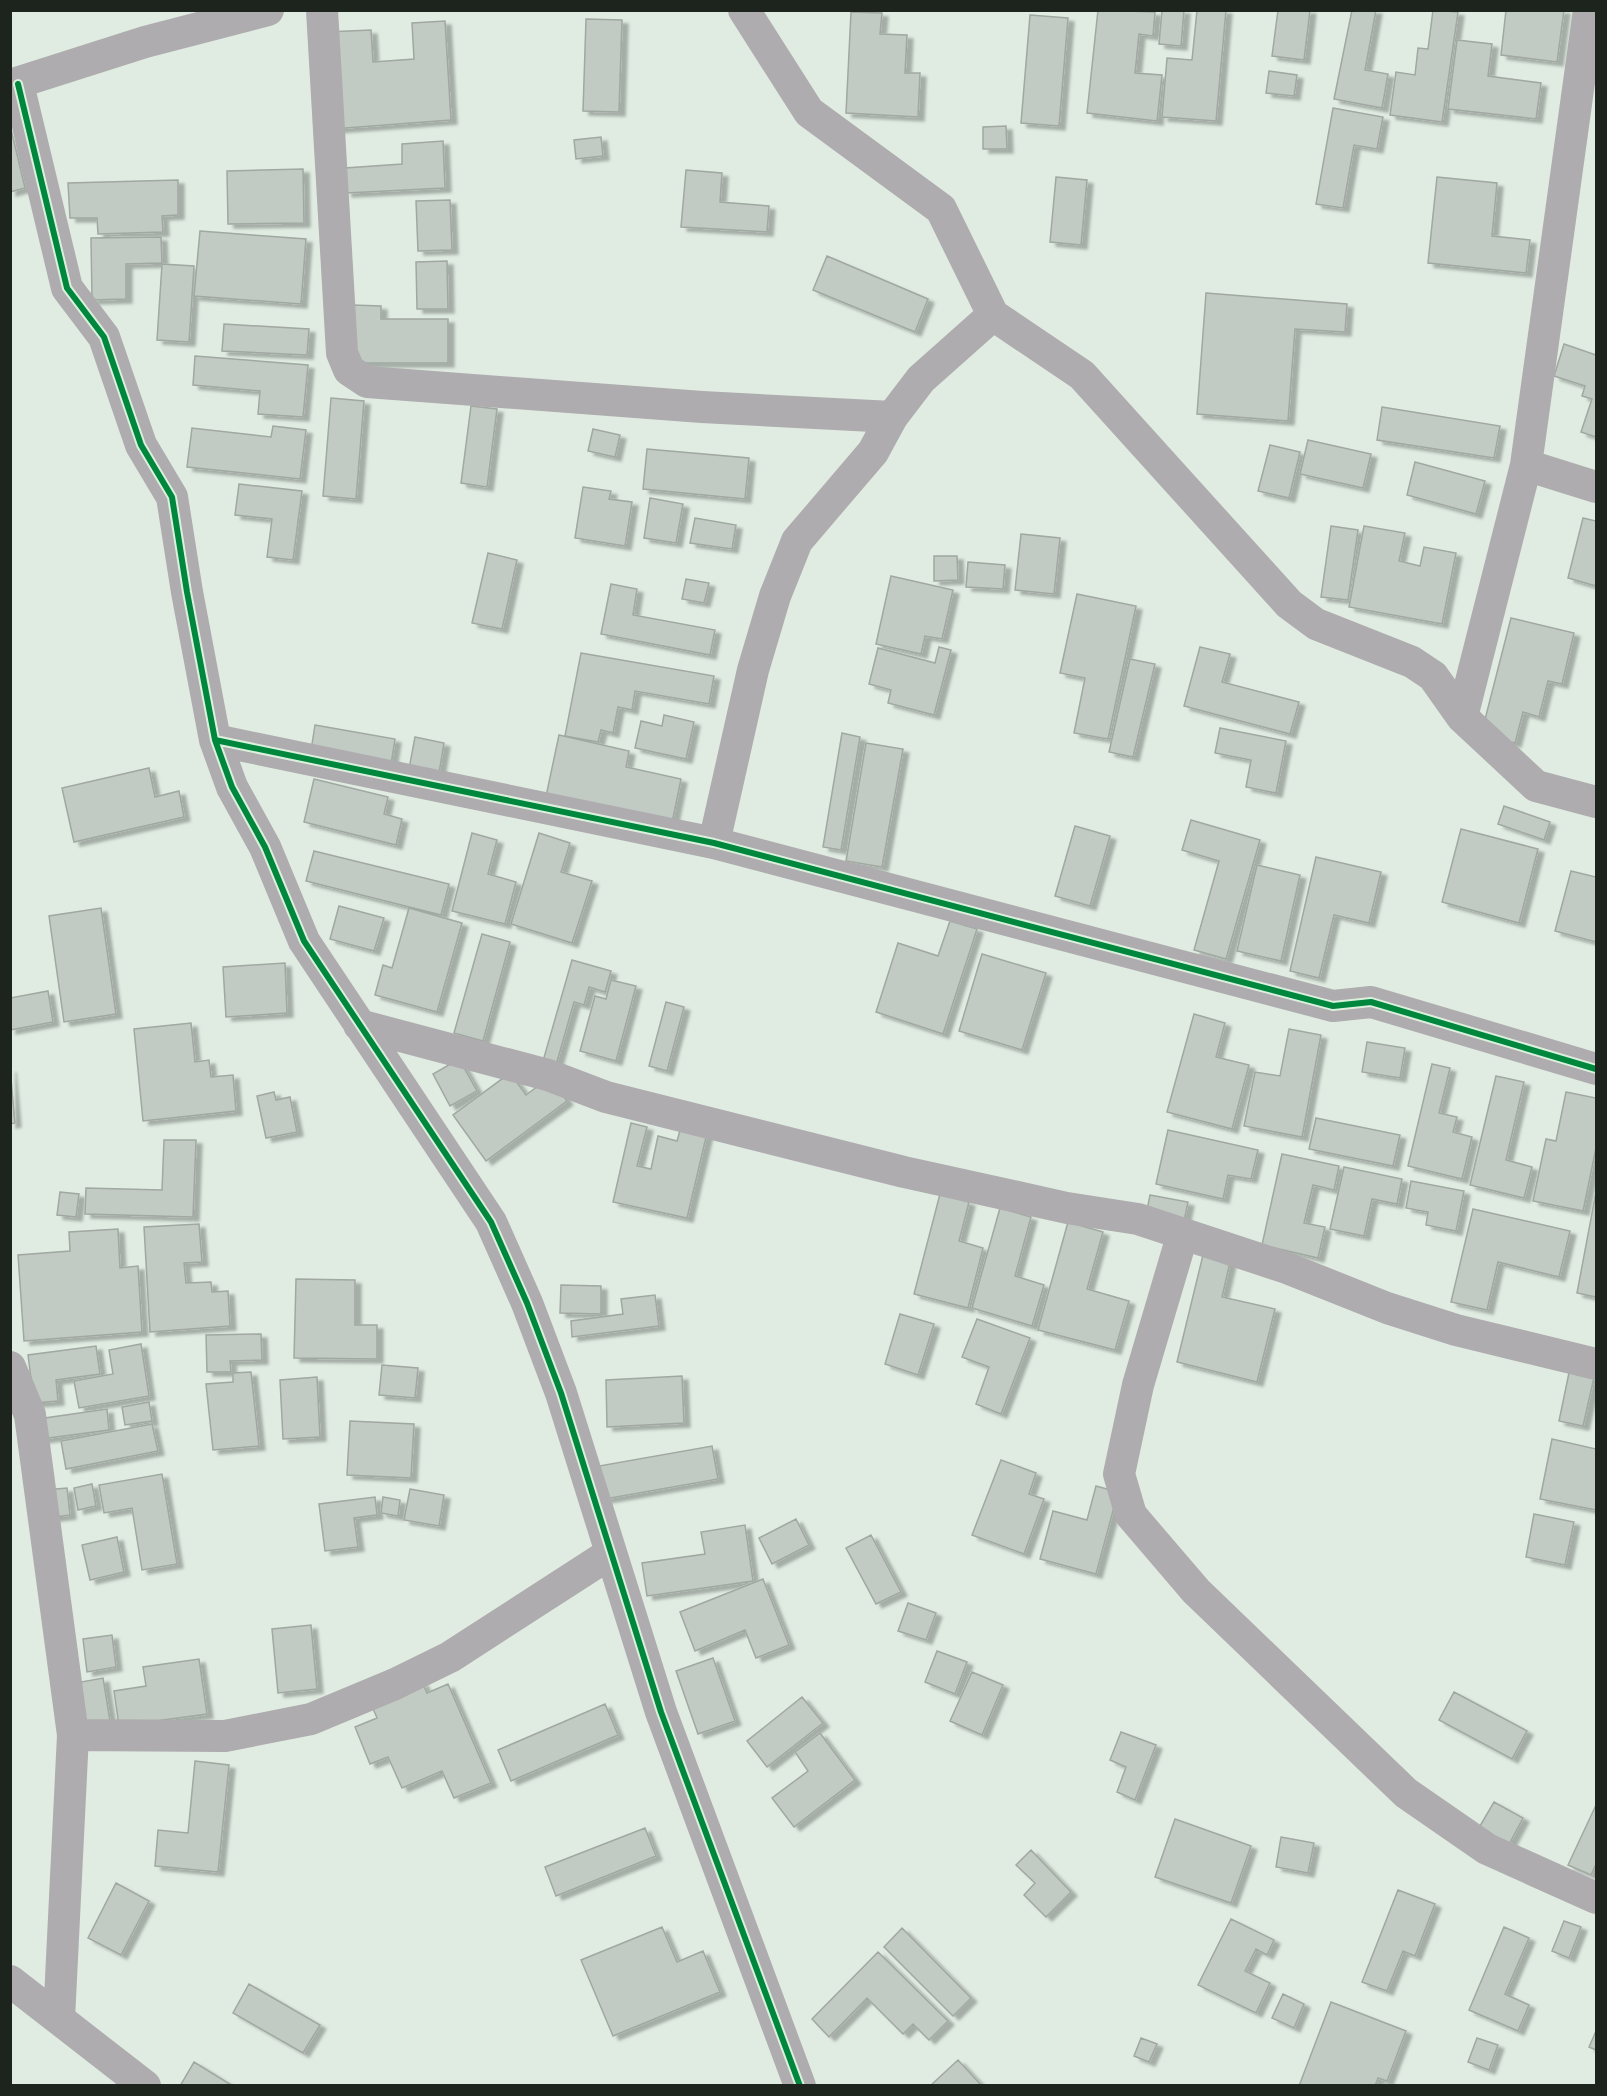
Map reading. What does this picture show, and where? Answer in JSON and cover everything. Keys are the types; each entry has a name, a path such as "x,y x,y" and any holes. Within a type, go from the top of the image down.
{"street":[{"path":"268,10 145,42 14,84 67,288 104,337 141,445 172,497 215,740 232,787 265,847 304,941 491,1222 527,1303 561,1393 661,1712 800,2085"},
{"path":"322,10 342,353 349,370 367,382 691,406 892,417"},
{"path":"744,10 809,112 941,209 993,315 1082,375 1289,604 1316,624 1412,662 1433,676 1462,717 1536,786 1596,802"},
{"path":"1462,717 1526,465 1589,10"},
{"path":"714,843 753,670 775,596 797,541 873,452 892,417 921,379 993,315"},
{"path":"1526,465 1596,487"},
{"path":"215,740 714,843 1333,1006 1371,1002 1596,1069"},
{"path":"359,1024 548,1075 606,1097 881,1166 1067,1208 1138,1219 1284,1267 1387,1308 1596,1364"},
{"path":"1183,1233 1138,1385 1119,1474 1131,1515 1196,1591 1406,1793 1487,1849 1596,1898"},
{"path":"10,1367 30,1415 73,1735 59,2019"},
{"path":"73,1735 225,1736 311,1719 395,1684 450,1657 611,1553"},
{"path":"10,1981 145,2085"}],"building":[{"path":"1098,10 1155,12 1153,36 1139,34 1135,73 1162,75 1157,121 1087,113"},
{"path":"1162,10 1184,10 1181,46 1159,44"},
{"path":"1197,10 1226,10 1216,121 1162,117 1167,58 1192,60"},
{"path":"1278,10 1310,10 1304,60 1272,56"},
{"path":"1352,10 1376,10 1365,70 1388,74 1382,108 1334,99"},
{"path":"1433,10 1458,12 1442,122 1390,115 1396,72 1415,75 1418,48 1428,49"},
{"path":"1506,10 1564,10 1557,62 1501,55"},
{"path":"851,12 882,13 880,34 907,35 905,73 920,73 918,117 846,113"},
{"path":"1030,15 1068,18 1059,126 1021,123"},
{"path":"586,19 622,20 619,112 583,111"},
{"path":"445,21 451,120 332,129 326,32 371,30 373,62 414,59 412,23"},
{"path":"1457,40 1492,44 1488,76 1541,83 1536,119 1448,109"},
{"path":"1269,71 1297,75 1294,96 1266,93"},
{"path":"1333,108 1383,117 1377,149 1354,145 1343,208 1316,204"},
{"path":"10,125 25,188 10,192"},
{"path":"1006,126 1007,149 983,149 983,127"},
{"path":"601,137 603,156 576,159 574,140"},
{"path":"443,141 445,188 346,193 345,168 402,164 402,144"},
{"path":"303,169 304,223 228,224 227,171"},
{"path":"686,170 722,173 720,202 769,206 767,232 681,227"},
{"path":"1056,177 1087,180 1081,245 1050,242"},
{"path":"1437,177 1497,183 1492,236 1530,240 1526,273 1428,263"},
{"path":"178,180 178,215 162,216 163,232 98,234 97,218 70,218 68,183"},
{"path":"450,200 452,250 418,251 416,201"},
{"path":"200,231 306,239 301,304 194,296"},
{"path":"161,237 162,263 126,264 126,299 92,300 91,238"},
{"path":"827,256 928,299 915,332 813,290"},
{"path":"447,261 448,309 417,309 416,262"},
{"path":"162,264 194,266 189,342 157,340"},
{"path":"1206,293 1347,304 1345,332 1295,329 1288,421 1197,414"},
{"path":"352,305 381,306 381,319 448,319 448,363 352,363"},
{"path":"224,324 309,329 307,355 222,351"},
{"path":"1564,344 1596,355 1596,437 1581,432 1592,399 1582,396 1585,386 1554,376"},
{"path":"195,356 308,365 303,417 258,414 260,391 193,385"},
{"path":"331,398 364,401 356,499 323,496"},
{"path":"471,406 497,409 487,487 461,483"},
{"path":"1382,407 1500,426 1494,458 1377,440"},
{"path":"273,426 306,430 300,479 187,467 192,428 271,437"},
{"path":"593,429 620,435 615,457 588,451"},
{"path":"1308,440 1371,454 1363,488 1300,474"},
{"path":"1270,445 1300,452 1289,498 1258,491"},
{"path":"647,449 749,458 745,499 643,489"},
{"path":"1415,462 1485,481 1476,514 1407,495"},
{"path":"239,484 302,491 293,560 267,557 272,519 235,515"},
{"path":"583,487 611,491 609,499 632,502 625,546 575,538"},
{"path":"650,498 683,504 676,543 644,538"},
{"path":"695,518 736,525 732,549 690,543"},
{"path":"1583,518 1596,521 1596,586 1568,578"},
{"path":"1331,526 1358,530 1348,600 1321,597"},
{"path":"1364,526 1405,533 1399,561 1420,566 1424,547 1456,553 1442,624 1349,607"},
{"path":"1021,534 1060,538 1054,594 1015,590"},
{"path":"488,553 517,560 502,629 472,623"},
{"path":"934,556 957,556 958,580 934,581"},
{"path":"968,562 1005,565 1003,589 966,587"},
{"path":"891,576 953,590 942,639 925,636 921,654 876,644"},
{"path":"686,579 709,583 704,603 682,599"},
{"path":"611,584 637,589 633,615 715,630 710,655 601,634"},
{"path":"1077,594 1136,606 1108,739 1074,733 1085,678 1060,673"},
{"path":"1511,618 1574,633 1562,684 1548,681 1539,717 1523,712 1515,743 1481,735"},
{"path":"939,647 951,650 934,715 888,703 891,690 869,684 878,648 935,663"},
{"path":"1200,647 1230,654 1222,682 1299,702 1290,734 1184,706"},
{"path":"581,653 714,676 709,704 635,691 632,710 618,707 613,733 601,730 598,742 565,736"},
{"path":"1130,659 1155,664 1133,757 1109,752"},
{"path":"664,715 694,722 686,759 635,748 641,721 662,726"},
{"path":"315,725 395,739 390,771 310,757"},
{"path":"1220,728 1286,741 1276,793 1246,787 1251,760 1215,753"},
{"path":"842,733 860,737 841,850 823,847"},
{"path":"559,735 629,751 626,767 681,779 671,828 545,801"},
{"path":"415,737 444,743 438,779 408,774"},
{"path":"866,743 903,749 882,867 846,861"},
{"path":"149,768 155,797 179,791 184,817 74,842 62,788"},
{"path":"314,779 388,797 384,814 402,819 396,845 304,822"},
{"path":"1504,806 1550,822 1544,840 1498,824"},
{"path":"1191,820 1260,840 1226,959 1194,950 1219,861 1182,850"},
{"path":"1075,826 1110,836 1090,906 1055,896"},
{"path":"1461,829 1538,849 1519,923 1442,902"},
{"path":"472,833 497,840 488,874 516,882 505,924 452,911"},
{"path":"539,833 570,843 561,872 592,881 572,943 511,924"},
{"path":"314,851 449,884 441,915 306,881"},
{"path":"1316,857 1381,872 1369,923 1334,915 1319,978 1290,971"},
{"path":"1257,865 1300,875 1281,961 1237,951"},
{"path":"1571,871 1596,877 1596,942 1555,931"},
{"path":"339,906 384,918 374,951 330,939"},
{"path":"101,908 116,1014 64,1022 49,916"},
{"path":"409,908 462,923 437,1012 375,995 383,965 392,968"},
{"path":"950,921 977,929 943,1034 876,1012 898,943 938,956"},
{"path":"482,934 510,942 483,1041 454,1033"},
{"path":"982,954 1046,973 1022,1050 959,1031"},
{"path":"572,960 611,971 605,992 589,987 584,1005 574,1002 556,1065 543,1061"},
{"path":"285,963 287,1013 226,1017 223,967"},
{"path":"611,980 636,986 616,1061 580,1051 595,996 606,999"},
{"path":"48,991 53,1022 10,1030 10,998"},
{"path":"666,1002 684,1007 667,1071 649,1066"},
{"path":"1194,1014 1225,1023 1216,1057 1249,1065 1232,1129 1167,1112"},
{"path":"191,1023 195,1062 209,1060 211,1077 233,1075 236,1111 143,1121 134,1029"},
{"path":"1289,1029 1321,1035 1302,1137 1244,1126 1255,1072 1280,1076"},
{"path":"1367,1042 1405,1048 1400,1078 1362,1072"},
{"path":"459,1059 477,1091 450,1106 433,1074"},
{"path":"1432,1064 1450,1068 1439,1113 1457,1117 1453,1132 1472,1137 1462,1179 1408,1166"},
{"path":"10,1068 15,1123 10,1124"},
{"path":"510,1073 526,1095 550,1077 567,1101 486,1161 453,1115"},
{"path":"1496,1076 1524,1082 1506,1160 1532,1167 1524,1198 1470,1185"},
{"path":"274,1092 276,1100 290,1097 297,1132 266,1138 257,1096"},
{"path":"1566,1092 1596,1098 1596,1148 1583,1211 1533,1201 1546,1139 1556,1141"},
{"path":"1316,1118 1400,1135 1393,1166 1309,1149"},
{"path":"631,1123 647,1127 637,1166 651,1169 658,1136 677,1141 681,1127 707,1133 687,1218 613,1202"},
{"path":"1168,1130 1258,1150 1251,1179 1228,1175 1223,1199 1156,1184"},
{"path":"164,1140 196,1140 193,1217 85,1214 86,1188 162,1190"},
{"path":"1282,1154 1339,1166 1334,1190 1313,1185 1304,1223 1325,1227 1318,1258 1262,1245"},
{"path":"1344,1167 1402,1179 1397,1204 1372,1199 1364,1236 1330,1229"},
{"path":"1411,1181 1464,1191 1456,1231 1426,1225 1428,1212 1406,1208"},
{"path":"60,1192 79,1194 76,1217 57,1215"},
{"path":"1596,1192 1596,1297 1577,1293"},
{"path":"940,1194 969,1202 959,1241 983,1248 968,1308 914,1294"},
{"path":"1150,1195 1188,1202 1183,1226 1145,1220"},
{"path":"1000,1208 1031,1217 1015,1276 1044,1285 1032,1326 972,1308"},
{"path":"1473,1209 1570,1231 1559,1277 1498,1262 1487,1310 1451,1302"},
{"path":"1068,1222 1103,1232 1087,1289 1129,1301 1115,1350 1038,1330"},
{"path":"199,1224 202,1262 184,1263 186,1283 211,1282 212,1292 228,1291 230,1326 150,1332 144,1227"},
{"path":"118,1229 120,1268 138,1266 142,1332 24,1341 18,1255 70,1251 69,1232"},
{"path":"1203,1255 1230,1262 1222,1297 1275,1309 1257,1382 1177,1362"},
{"path":"296,1279 355,1280 355,1325 377,1325 377,1359 294,1358"},
{"path":"561,1285 601,1286 601,1314 560,1313"},
{"path":"655,1295 659,1326 572,1337 571,1321 623,1314 621,1299"},
{"path":"900,1314 934,1324 918,1375 885,1364"},
{"path":"977,1319 1030,1338 1001,1414 976,1404 989,1367 962,1357"},
{"path":"261,1334 262,1360 230,1361 231,1372 207,1372 206,1335"},
{"path":"141,1344 149,1396 79,1408 74,1381 113,1374 109,1350"},
{"path":"96,1346 100,1374 56,1380 58,1401 34,1403 28,1355"},
{"path":"382,1365 418,1368 415,1398 379,1395"},
{"path":"1570,1368 1595,1373 1583,1426 1559,1421"},
{"path":"251,1372 259,1446 213,1450 206,1384 233,1382 233,1373"},
{"path":"682,1376 684,1423 607,1427 606,1380"},
{"path":"317,1377 320,1437 283,1439 280,1380"},
{"path":"149,1402 152,1421 125,1425 122,1407"},
{"path":"107,1409 109,1430 41,1439 38,1419"},
{"path":"350,1421 414,1424 411,1478 347,1475"},
{"path":"152,1424 158,1451 66,1469 61,1441"},
{"path":"1552,1439 1596,1449 1596,1510 1540,1499"},
{"path":"712,1446 718,1479 605,1499 599,1466"},
{"path":"1001,1460 1036,1473 1029,1494 1044,1499 1024,1554 972,1535"},
{"path":"162,1474 177,1564 142,1570 132,1508 104,1513 99,1485"},
{"path":"92,1484 96,1506 78,1510 74,1488"},
{"path":"1096,1486 1118,1492 1096,1574 1040,1559 1053,1511 1087,1520"},
{"path":"67,1488 70,1515 47,1518 44,1490"},
{"path":"410,1489 444,1495 439,1526 404,1520"},
{"path":"375,1497 377,1515 354,1518 358,1547 325,1551 319,1504"},
{"path":"383,1497 400,1500 398,1516 381,1513"},
{"path":"1534,1514 1574,1522 1565,1565 1526,1557"},
{"path":"796,1519 809,1545 772,1564 759,1538"},
{"path":"745,1525 753,1581 647,1596 642,1563 705,1554 701,1532"},
{"path":"871,1535 901,1592 876,1604 846,1548"},
{"path":"117,1537 124,1572 90,1580 82,1545"},
{"path":"763,1579 789,1645 756,1658 745,1630 695,1651 680,1612"},
{"path":"908,1603 936,1613 926,1640 898,1631"},
{"path":"311,1625 317,1689 278,1693 272,1629"},
{"path":"112,1635 116,1667 87,1672 83,1639"},
{"path":"937,1651 967,1662 955,1694 925,1682"},
{"path":"713,1658 735,1721 698,1734 676,1671"},
{"path":"199,1659 207,1714 119,1726 114,1691 146,1686 143,1667"},
{"path":"972,1672 1003,1685 982,1735 950,1721"},
{"path":"103,1678 110,1721 78,1726 70,1684"},
{"path":"422,1682 427,1693 448,1684 491,1783 454,1798 442,1771 402,1788 388,1757 370,1764 355,1727 377,1718 371,1704"},
{"path":"1454,1692 1527,1731 1512,1759 1439,1720"},
{"path":"802,1697 823,1723 767,1767 747,1741"},
{"path":"605,1704 618,1735 511,1781 498,1750"},
{"path":"1121,1732 1156,1745 1135,1800 1117,1792 1126,1767 1110,1760"},
{"path":"820,1733 855,1780 794,1827 772,1798 808,1771 795,1752"},
{"path":"195,1761 229,1765 218,1872 155,1866 158,1830 188,1833"},
{"path":"1494,1802 1523,1818 1507,1848 1477,1831"},
{"path":"1596,1805 1596,1864 1591,1875 1568,1865"},
{"path":"1175,1819 1251,1846 1231,1903 1155,1877"},
{"path":"645,1828 656,1856 556,1896 545,1867"},
{"path":"1281,1837 1314,1843 1308,1873 1276,1867"},
{"path":"1031,1850 1071,1892 1046,1917 1024,1895 1035,1883 1016,1865"},
{"path":"116,1883 149,1901 121,1955 88,1938"},
{"path":"1398,1890 1435,1904 1415,1956 1403,1951 1387,1991 1362,1982"},
{"path":"1231,1919 1274,1940 1267,1955 1256,1949 1245,1971 1270,1983 1256,2013 1198,1985"},
{"path":"1564,1921 1581,1927 1569,1958 1552,1951"},
{"path":"662,1927 677,1962 703,1951 720,1992 613,2036 581,1960"},
{"path":"1504,1927 1529,1938 1505,1994 1529,2005 1518,2031 1469,2010"},
{"path":"902,1928 971,1998 953,2016 884,1947"},
{"path":"878,1952 948,2021 929,2040 913,2024 903,2034 867,1998 829,2037 812,2019"},
{"path":"249,1984 320,2025 303,2053 233,2013"},
{"path":"1283,1994 1304,2004 1294,2028 1272,2018"},
{"path":"1331,2002 1406,2031 1387,2081 1378,2078 1375,2086 1299,2086"},
{"path":"1596,2031 1596,2050 1589,2047"},
{"path":"1141,2038 1157,2044 1149,2062 1134,2056"},
{"path":"1477,2038 1498,2045 1489,2070 1468,2062"},
{"path":"958,2060 982,2086 930,2086"},
{"path":"194,2062 233,2086 180,2086"}],"cycle path":[{"path":"18,84 67,288 104,337 141,445 172,497 215,740 232,787 265,847 304,941 491,1222 527,1303 561,1393 661,1712 800,2086"},
{"path":"215,740 714,843 1333,1006 1371,1002 1596,1069"}]}
